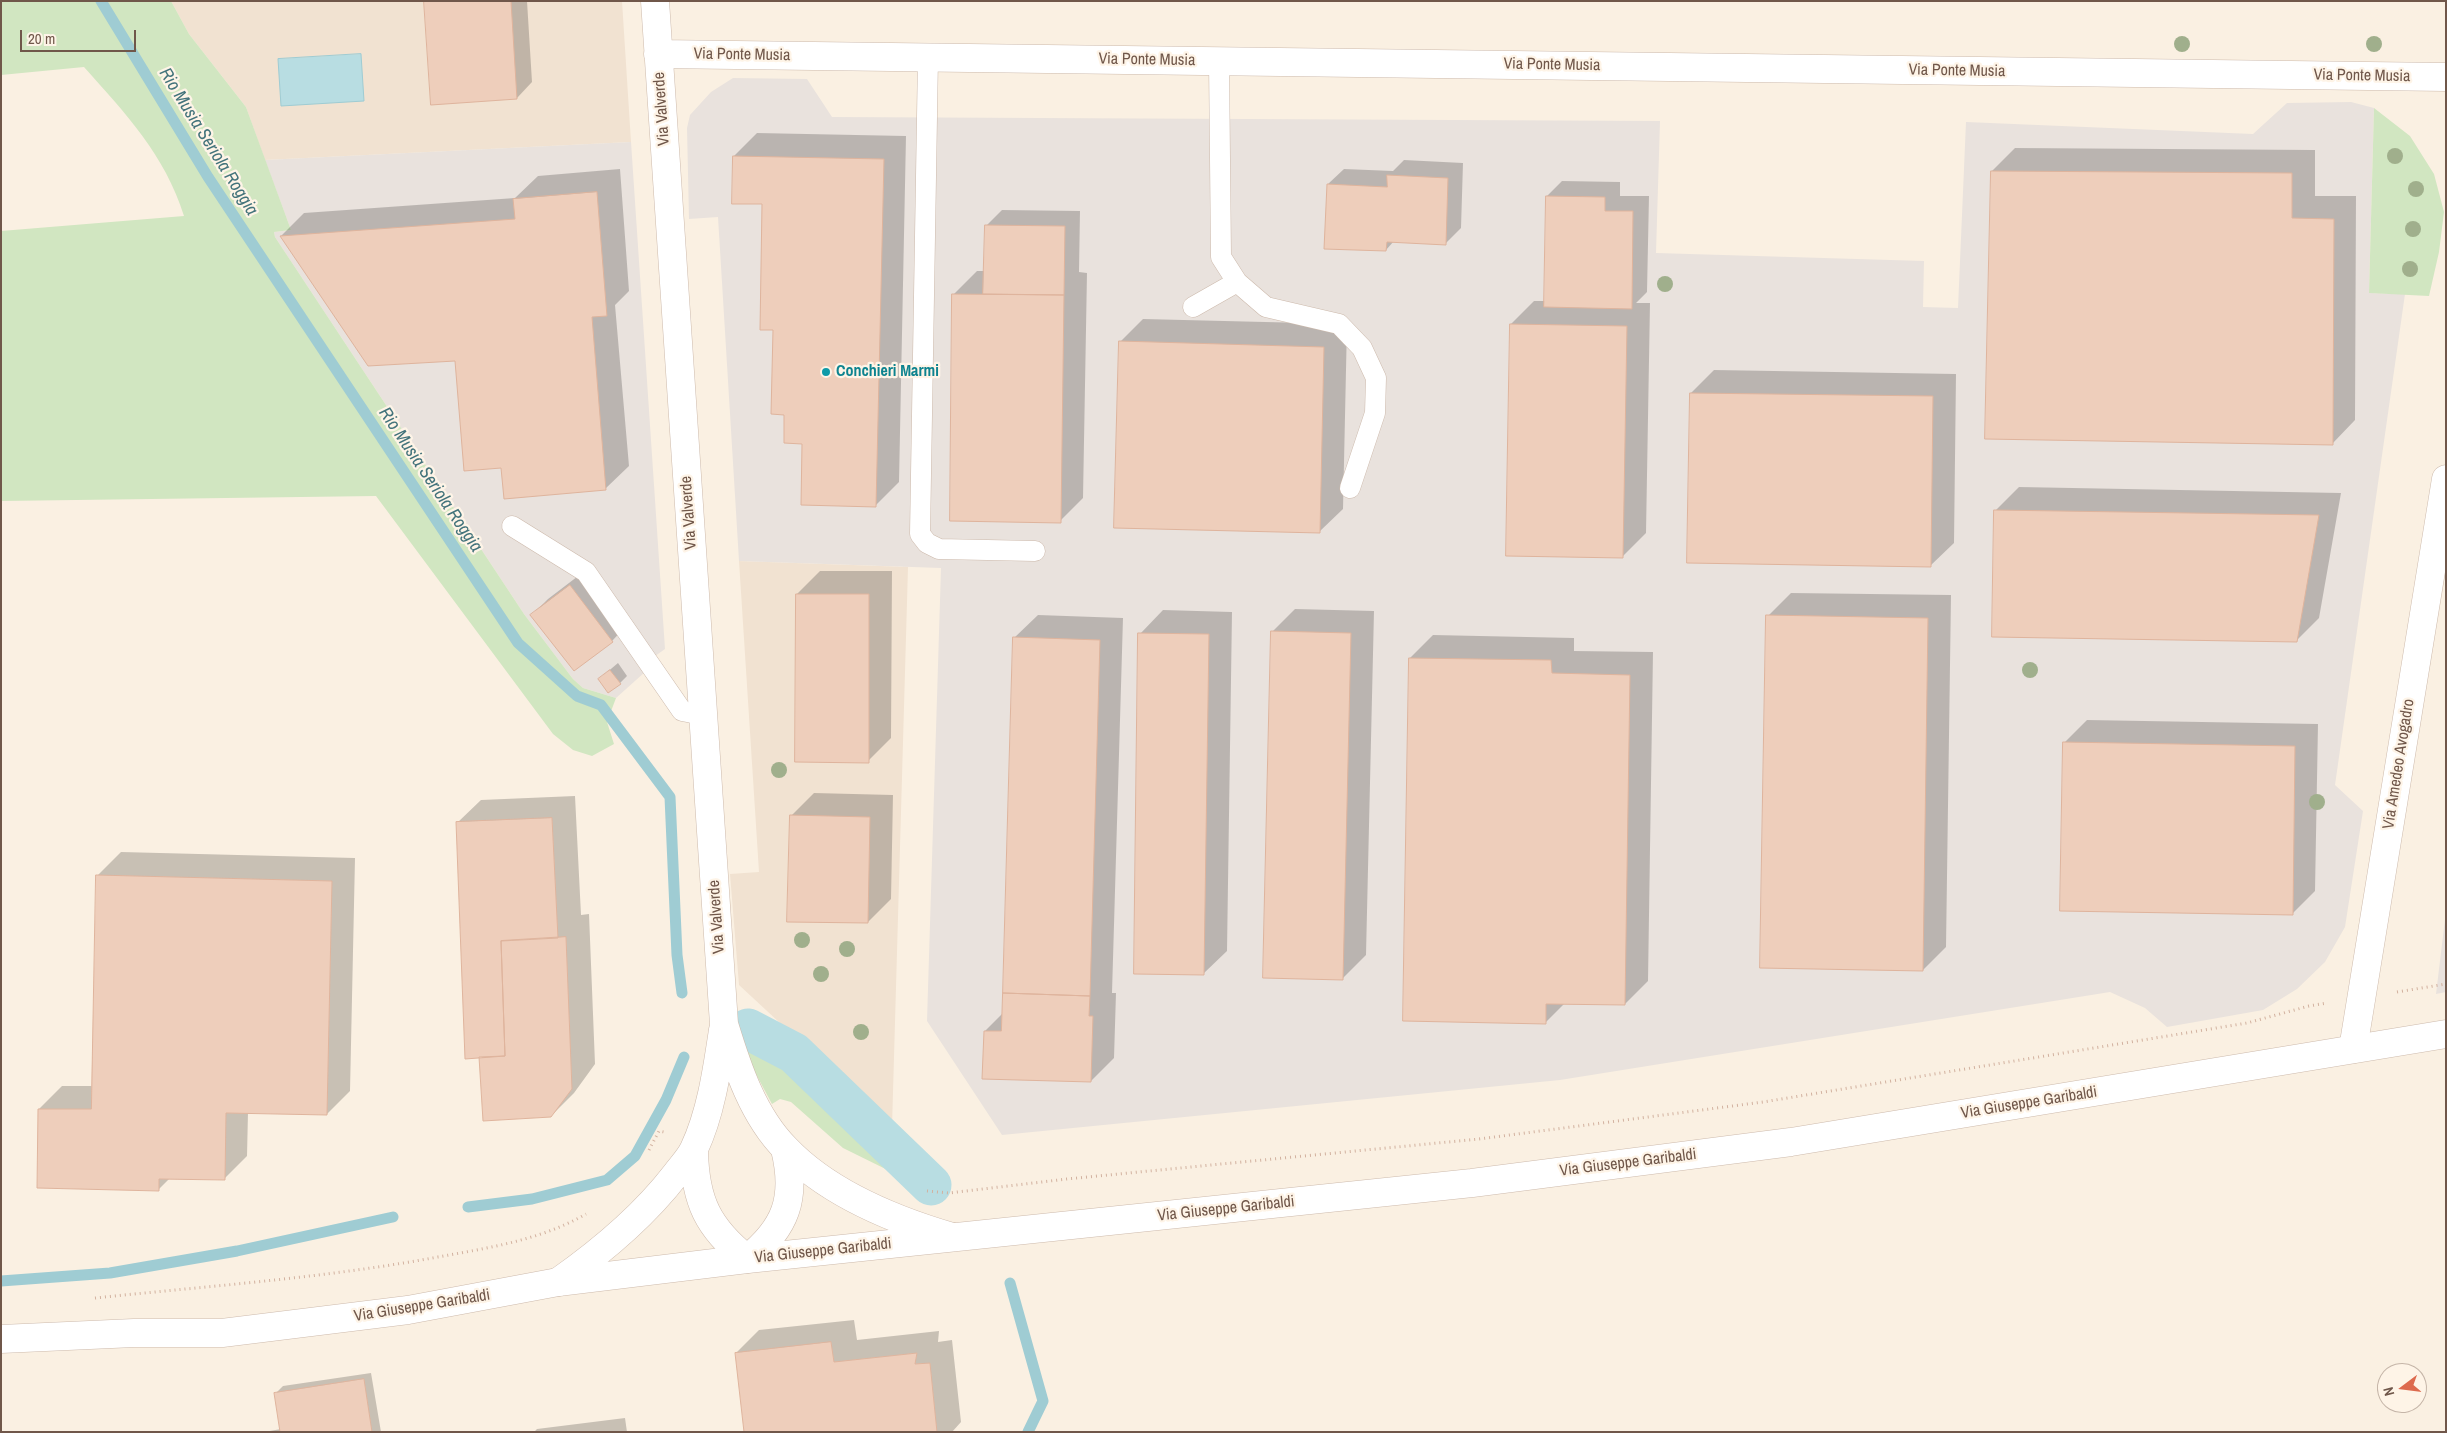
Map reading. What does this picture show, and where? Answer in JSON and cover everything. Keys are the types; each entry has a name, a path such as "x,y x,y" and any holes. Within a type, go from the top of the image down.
{"street":[{"name":"Via Valverde","path":"655,1 724,1024 734,1058 748,1090 764,1120 785,1149 823,1179 863,1204 906,1224 952,1237"},
{"name":"Via Ponte Musia","path":"658,54 2446,77"},
{"name":"Via Amedeo Avogadro","path":"2353,1049 2446,480"},
{"name":"Via Valverde","path":"724,1024 716,1076 697,1142 695,1176 701,1201 712,1224 728,1243 747,1259 766,1244 781,1223 790,1200 791,1174 785,1149"},
{"name":"Via Giuseppe Garibaldi","path":"1,1340 134,1333 222,1333 408,1310 558,1282 747,1259 1472,1183 1791,1142 2446,1034"},
{"name":"Via Valverde","path":"558,1282 597,1255 632,1223 665,1188 697,1142"}],"lane":[{"path":"928,57 920,534 927,543 939,549 1035,551"},
{"path":"1219,61 1221,256 1237,282 1266,308 1339,324 1362,348 1376,378 1375,413 1350,488"},
{"path":"1193,307 1237,282"},
{"path":"512,526 586,572 682,711 703,715"}],"path":[{"path":"923,1190 949,1193 1077,1178 1479,1139 1753,1103 2247,1023 2309,1006 2446,984"},
{"path":"647,1152 659,1131 697,1142"},
{"path":"85,1299 363,1271 509,1243 562,1228 592,1211"}],"shaded area":[{"path":"171,1 622,1 631,142 265,160 246,107 189,34"},
{"path":"733,78 807,79 832,117 1660,121 1656,253 1924,261 1923,307 1958,308 1966,122 2253,134 2287,103 2351,102 2374,108 2369,293 2405,294 2335,785 2363,811 2345,927 2325,962 2297,989 2263,1010 2167,1027 2145,1008 2110,992 1560,1080 1002,1135 927,1021 941,568 739,561 718,217 689,219 687,128 690,115 711,92"},
{"path":"631,142 665,649 641,666 645,672 616,698 583,688 573,679 524,614 275,237 274,232 291,230 265,160"},
{"path":"739,561 908,567 892,1127 739,985 730,874 759,872"},
{"path":"2446,911 2446,992 2436,994"}],"green space":[{"path":"1,1 171,1 189,34 246,107 291,230 274,232 275,237 524,614 573,679 583,688 616,698 607,722 614,744 592,756 573,750 553,734 376,496 1,501 1,231 184,216 166,174 143,136 84,67 1,75"},
{"path":"2374,108 2410,136 2434,174 2444,212 2439,252 2429,296 2369,293"},
{"path":"742,1038 770,1050 795,1069 833,1101 918,1185 843,1148 791,1102 780,1099 772,1104 750,1063"}],"water":[{"path":"361,54 364,101 281,106 278,59"}],"building":[{"path":"424,1 511,1 517,99 431,105"},
{"name":"Conchieri Marmi","path":"733,156 884,159 876,507 801,505 802,444 784,443 784,415 771,414 773,330 760,330 762,204 732,204"},
{"path":"1991,171 2292,173 2292,218 2334,219 2333,445 1985,439"},
{"path":"1387,175 1448,178 1446,245 1387,242 1386,251 1324,249 1327,184 1387,187"},
{"path":"597,192 607,316 592,317 606,490 504,499 501,468 464,471 455,361 368,366 280,236 515,219 513,199"},
{"path":"1546,196 1605,197 1605,211 1633,211 1632,309 1544,307"},
{"path":"985,225 1065,226 1064,295 983,294"},
{"path":"952,294 1064,295 1061,523 950,521"},
{"path":"1510,324 1627,326 1623,558 1506,556"},
{"path":"1119,341 1324,347 1320,533 1114,528"},
{"path":"1690,393 1933,396 1931,567 1687,563"},
{"path":"1994,510 2319,515 2297,642 1992,637"},
{"path":"570,585 613,642 574,671 530,615"},
{"path":"796,594 869,594 869,763 795,762"},
{"path":"1766,615 1928,618 1923,971 1760,968"},
{"path":"1271,631 1351,633 1343,980 1263,978"},
{"path":"1138,633 1209,634 1204,975 1134,974"},
{"path":"1013,637 1100,640 1090,996 1003,993"},
{"path":"1409,658 1551,660 1552,673 1630,675 1625,1005 1546,1004 1546,1024 1403,1021"},
{"path":"610,670 621,684 608,693 598,679"},
{"path":"2063,742 2295,746 2293,915 2060,911"},
{"path":"790,815 870,817 868,923 787,922"},
{"path":"552,818 558,938 501,941 505,1056 465,1059 456,822"},
{"path":"96,875 332,881 327,1115 226,1113 225,1180 159,1179 159,1191 37,1188 38,1109 91,1109"},
{"path":"566,937 572,1089 551,1117 483,1121 479,1057 505,1056 501,941"},
{"path":"1003,993 1090,996 1089,1016 1093,1016 1091,1082 982,1079 984,1031 1001,1031"},
{"path":"831,1342 834,1362 917,1353 915,1364 930,1363 937,1432 744,1432 735,1353"},
{"path":"364,1379 372,1432 280,1432 274,1393"}],"waterway":[{"name":"Rio Musia Seriola Roggia","path":"101,1 208,177 518,643 577,696 601,705 670,797 677,955 682,993"},
{"path":"748,1029 794,1053 931,1185"},
{"path":"468,1207 532,1199 607,1180 635,1156 666,1100 684,1057"},
{"path":"1,1281 110,1273 237,1251 393,1217"},
{"path":"1010,1283 1043,1401 1028,1432"}],"place":[{"name":"Conchieri Marmi","path":"826,372"}]}
